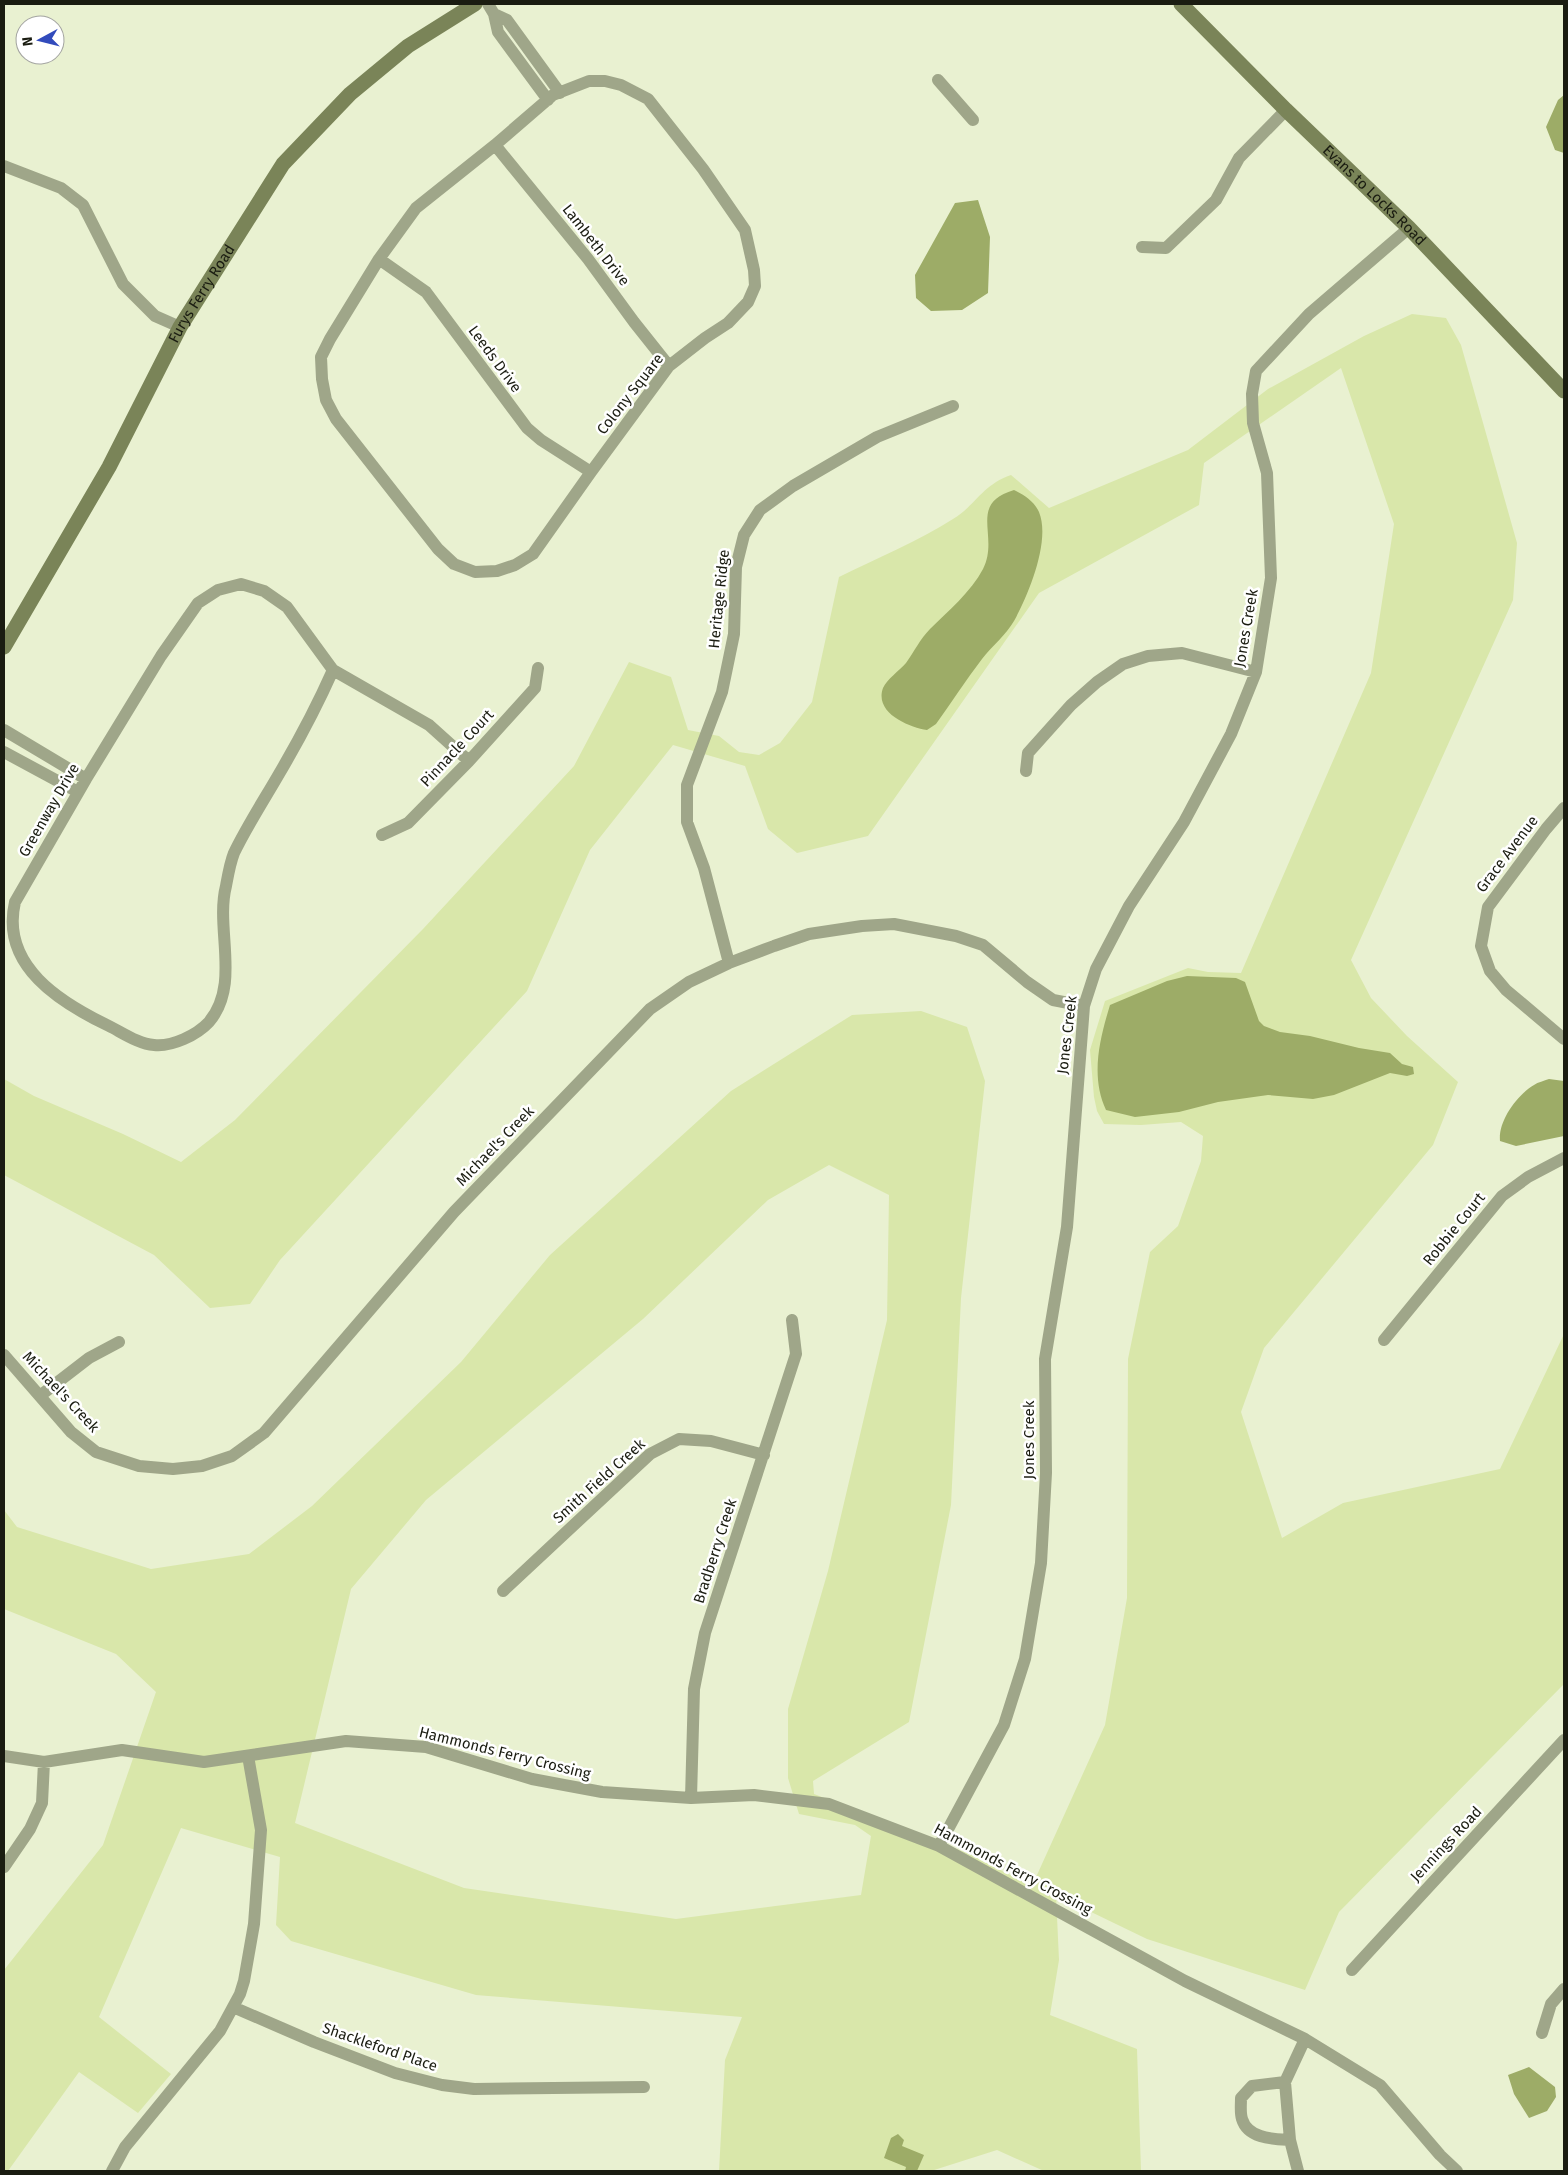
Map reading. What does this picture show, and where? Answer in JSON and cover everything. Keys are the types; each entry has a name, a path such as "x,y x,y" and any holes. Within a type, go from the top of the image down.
{"main road":[{"name":"Furys Ferry Road","path":"4,647 109,467 180,327 283,164 357,88 408,46 475,4"},
{"name":"Evans to Locks Road","path":"1181,4 1286,110 1409,228 1564,391"}],"street":[{"path":"491,9 507,20 560,93"},
{"path":"491,9 498,32 548,100"},
{"path":"938,80 974,120"},
{"name":"Colony Square","path":"589,81 605,81 621,85 648,100 703,169 745,230 754,270 754,286 748,302 728,323 669,366 533,554 515,565 496,571 475,572 454,564 438,549 336,419 326,400 321,358 330,338 379,259 416,208 548,100 589,81"},
{"path":"1142,247 1166,248 1174,241 1216,200 1239,158 1286,110"},
{"name":"Lambeth Drive","path":"495,145 588,259 669,366"},
{"path":"4,166 61,188 83,205 123,284 155,316 180,327"},
{"name":"Jones Creek","path":"939,1846 1004,1726 1025,1659 1040,1563 1046,1473 1045,1359 1066,1227 1084,1006 1096,969 1129,906 1184,822 1231,734 1256,672 1271,578 1267,473 1253,422 1252,394 1256,370 1309,314 1409,228"},
{"name":"Leeds Drive","path":"379,259 426,292 526,428 591,472"},
{"name":"Heritage Ridge","path":"729,963 704,868 688,822 687,785 722,692 734,634 736,567 744,535 760,510 792,486 877,437 953,406"},
{"name":"Greenway Drive","path":"333,670 309,722 234,854 224,893 225,987 219,1004 208,1022 193,1034 174,1043 154,1045 139,1041 76,1010 34,979 15,950 10,933 10,917 15,902 78,792 161,656 198,603 218,590 241,584 264,591 287,607 333,670 429,725 469,761"},
{"path":"1026,771 1028,753 1071,705 1097,682 1123,664 1148,656 1182,653 1256,672"},
{"name":"Pinnacle Court","path":"382,836 408,823 469,761 535,688 538,668"},
{"path":"4,730 86,779"},
{"path":"4,752 78,792"},
{"name":"Grace Avenue","path":"1564,808 1488,907 1481,946 1490,970 1506,990 1564,1039"},
{"name":"Michael's Creek","path":"4,1355 72,1432 96,1452 139,1466 173,1470 202,1466 232,1456 264,1433 454,1212 650,1009 689,982 729,963 809,934 862,926 894,924 956,936 983,945 1027,982 1053,1000 1084,1006"},
{"name":"Robbie Court","path":"1384,1340 1502,1196 1528,1176 1564,1158"},
{"name":"Bradberry Creek","path":"691,1798 694,1689 705,1633 796,1354 792,1320"},
{"path":"41,1395 89,1358 118,1342"},
{"name":"Smith Field Creek","path":"503,1591 650,1454 679,1439 711,1441 764,1455"},
{"name":"Jennings Road","path":"1352,1970 1564,1740"},
{"name":"Hammonds Ferry Crossing","path":"4,1756 44,1762 122,1750 204,1762 346,1741 426,1748 532,1779 602,1792 691,1798 754,1795 829,1804 939,1846 1185,1981 1306,2039 1380,2086 1440,2155 1457,2171"},
{"path":"112,2171 125,2147 220,2031 234,2007 242,1988 248,1963 259,1856 260,1823 248,1756"},
{"path":"4,1867 30,1829 42,1803 44,1762"},
{"path":"1542,2033 1551,2004 1564,1989"},
{"name":"Shackleford Place","path":"234,2007 314,2042 395,2073 442,2085 474,2088 644,2087"},
{"path":"1298,2171 1290,2140 1285,2082 1306,2039"},
{"path":"1285,2082 1252,2086 1241,2098 1242,2120 1253,2133 1268,2139 1290,2140"}],"shaded area":[{"path":"1564,95 1564,153 1555,150 1546,127 1558,100"},
{"path":"978,200 990,237 988,293 962,310 931,311 916,298 915,275 955,203"},
{"path":"1412,314 1446,318 1461,345 1517,543 1513,600 1351,960 1371,998 1407,1036 1458,1082 1433,1145 1264,1348 1241,1412 1282,1538 1343,1503 1500,1469 1564,1334 1564,1684 1339,1912 1305,1990 1147,1939 1056,1895 1059,1960 1050,2015 1137,2049 1141,2171 1044,2171 997,2150 931,2171 719,2171 725,2060 742,2017 476,1995 291,1941 276,1925 280,1857 181,1828 99,2017 171,2074 138,2113 79,2072 8,2171 4,2171 4,1970 103,1845 156,1692 116,1654 4,1609 4,1510 17,1527 151,1569 249,1554 312,1506 461,1362 550,1255 731,1091 852,1015 921,1011 967,1027 985,1081 961,1298 951,1505 909,1722 813,1781 814,1794 967,1853 1032,1886 1105,1725 1127,1598 1128,1359 1150,1252 1178,1226 1201,1161 1203,1136 1181,1122 1141,1125 1104,1124 1097,1111 1094,1097 1090,1050 1105,1001 1188,968 1208,972 1241,973 1371,673 1394,524 1341,368 1204,463 1199,505 1039,593 868,836 797,853 768,829 745,766 673,745 590,850 527,991 280,1260 250,1304 210,1308 154,1255 4,1175 4,1079 34,1096 123,1134 181,1162 235,1120 423,929 574,766 629,662 671,677 688,730 719,736 739,752 759,755 780,743 812,702 839,577 940,527 961,514 993,484 1011,475 1049,508 1188,450 1268,389 1364,336","holes":["829,1165 889,1195 887,1320 828,1571 788,1709 788,1778 799,1814 855,1825 871,1836 861,1895 676,1919 464,1888 295,1823 351,1589 426,1500 643,1319 768,1200"]},
{"path":"1014,490 1032,502 1039,512 1042,524 1040,553 1026,598 1011,626 982,659 936,724 927,730 911,726 888,711 882,697 883,688 890,678 906,663 926,633 959,601 978,577 987,557 988,512 992,504 1000,496"},
{"path":"1187,976 1236,978 1245,982 1259,1021 1264,1026 1280,1032 1310,1036 1359,1048 1390,1053 1402,1064 1413,1067 1414,1074 1407,1076 1390,1073 1334,1095 1313,1099 1268,1095 1218,1102 1179,1112 1135,1117 1106,1110 1098,1084 1098,1057 1110,1005 1167,981"},
{"path":"1549,1079 1564,1081 1564,1136 1516,1146 1500,1141 1500,1133 1505,1117 1515,1102 1528,1089 1539,1082"},
{"path":"1529,2067 1555,2087 1556,2097 1547,2111 1529,2118 1514,2094 1508,2075"},
{"path":"898,2134 904,2140 902,2146 924,2155 917,2171 905,2171 906,2167 884,2158 891,2138"}]}
